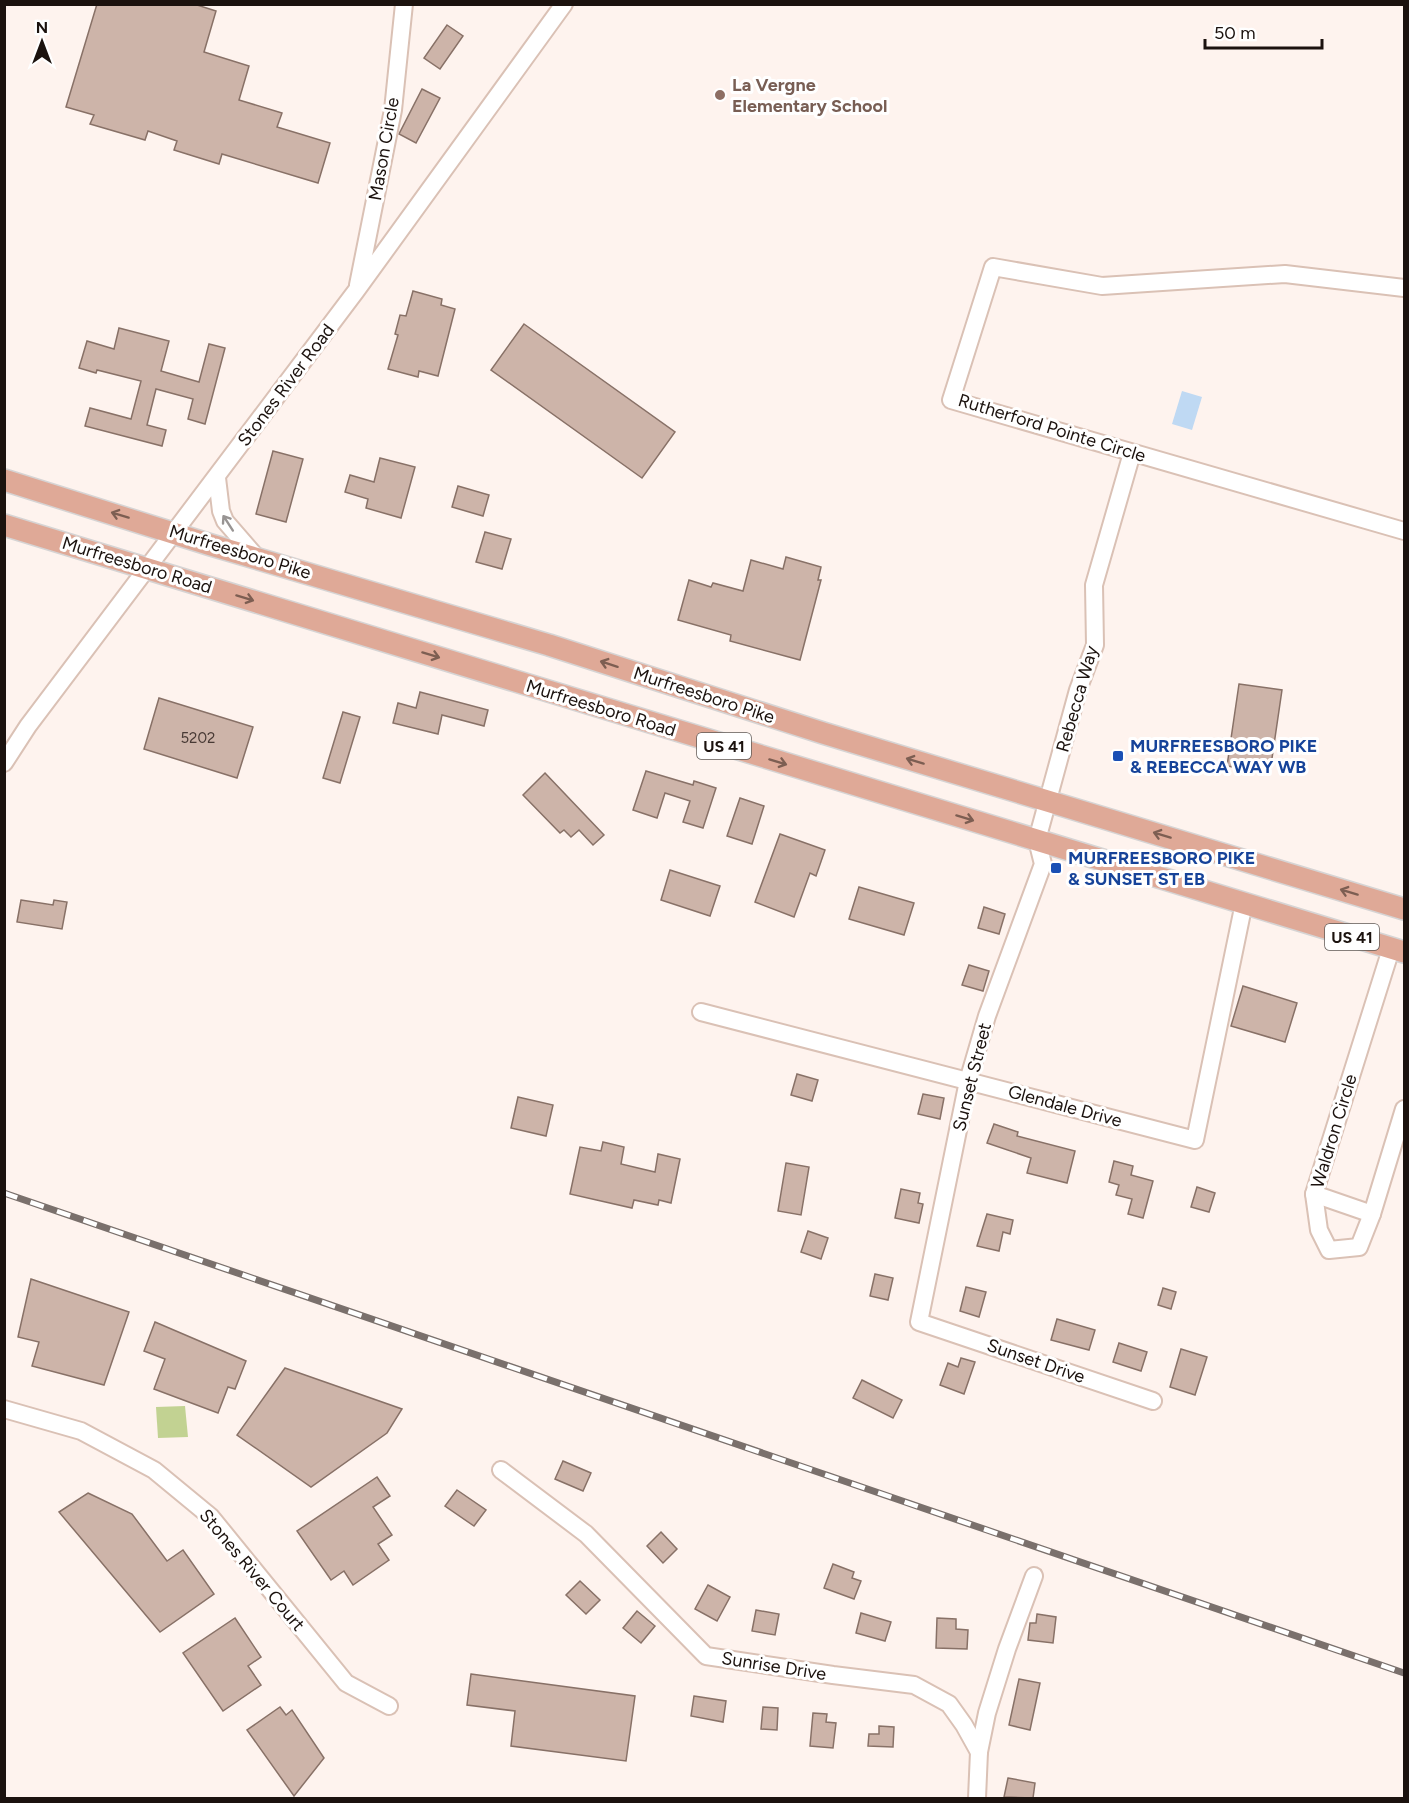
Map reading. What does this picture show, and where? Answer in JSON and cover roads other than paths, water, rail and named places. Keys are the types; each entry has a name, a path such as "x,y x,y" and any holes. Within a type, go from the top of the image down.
{"main road":[{"name":"Murfreesboro Pike","path":"4,480 258,559 549,645 823,733 1404,909"},
{"name":"Murfreesboro Road","path":"4,525 1398,950"}],"street":[{"name":"Mason Circle","path":"356,291 393,110 404,4"},
{"name":"Stones River Road","path":"4,763 28,726 356,291 564,4"},
{"name":"Rutherford Pointe Circle","path":"1404,288 1285,274 1102,286 993,267 951,400 1404,531"},
{"name":"Rebecca Way","path":"1037,840 1078,690 1095,645 1094,585 1132,453"},
{"path":"217,478 221,511 225,521 258,559"},
{"name":"Sunset Street","path":"920,1322 968,1081 987,1016 1043,864 1037,840"},
{"name":"Glendale Drive","path":"701,1012 1195,1140 1244,903"},
{"name":"Waldron Circle","path":"1398,950 1314,1194 1319,1230 1329,1250 1359,1247 1372,1214 1404,1109"},
{"path":"1314,1194 1372,1214"},
{"name":"Sunset Drive","path":"920,1322 1153,1401"},
{"name":"Stones River Court","path":"4,1409 81,1431 154,1470 211,1517 346,1683 389,1706"},
{"name":"Sunrise Drive","path":"501,1470 586,1534 706,1656 833,1675 914,1684 949,1704 979,1752"},
{"path":"977,1798 979,1752 987,1713 1007,1649 1034,1576"}],"water":[{"path":"1182,391 1202,397 1192,430 1172,424"}],"railway":[{"path":"4,1193 1404,1673"}],"place":[{"name":"La Vergne Elementary School","path":"720,95"},
{"name":"MURFREESBORO PIKE & REBECCA WAY WB","path":"1118,756"},
{"name":"MURFREESBORO PIKE & SUNSET ST EB","path":"1056,868"}]}
